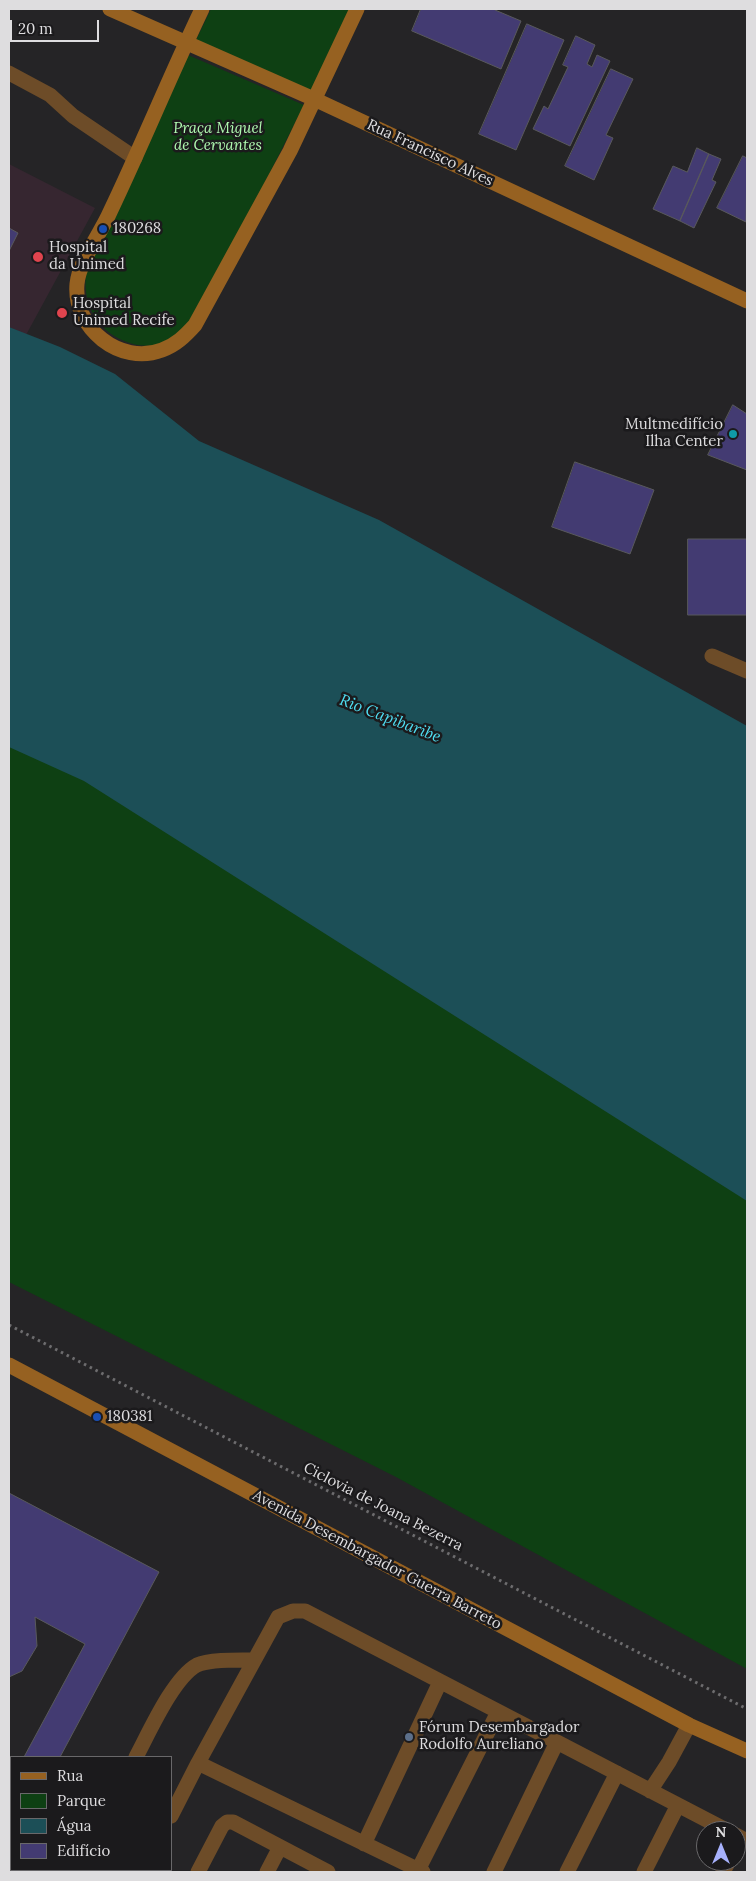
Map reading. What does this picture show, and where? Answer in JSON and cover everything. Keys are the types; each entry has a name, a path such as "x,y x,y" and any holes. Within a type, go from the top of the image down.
{"street":[{"name":"Rua Francisco Alves","path":"110,9 314,99 747,301"},
{"path":"202,9 107,219 80,270 77,296 85,321 99,338 118,350 140,354 162,351 180,341 195,326 290,151 357,9"},
{"name":"Avenida Desembargador Guerra Barreto","path":"9,1365 689,1725 747,1752"}],"lane":[{"path":"9,73 50,95 73,116 135,158"},
{"path":"712,656 747,671"},
{"path":"172,1814 278,1617 293,1611 306,1612 709,1821"},
{"path":"137,1756 180,1680 198,1665 227,1660 254,1660"},
{"path":"364,1844 440,1682"},
{"path":"198,1763 421,1871 498,1712"},
{"path":"650,1791 669,1762 689,1725"},
{"path":"494,1872 557,1742"},
{"path":"568,1872 617,1774"},
{"path":"644,1872 678,1805"},
{"path":"198,1872 222,1826 227,1822 233,1822 328,1872"},
{"path":"267,1872 280,1847"}],"path":[{"name":"Ciclovia de Joana Bezerra","path":"9,1326 747,1709"}],"shaded area":[{"name":"Hospital da Unimed","path":"9,164 95,208 26,335 9,327"}],"green space":[{"path":"211,9 350,9 311,91 196,40"},
{"name":"Praça Miguel de Cervantes","path":"188,55 304,105 195,321 163,343 152,346 136,345 111,334 96,318 87,298 86,274"},
{"path":"9,726 747,1168 747,1669 396,1477 9,1282"}],"water":[{"name":"Rio Capibaribe","path":"9,327 60,347 115,374 199,441 379,520 747,726 747,1201 84,781 9,747"}],"building":[{"path":"421,9 496,9 521,21 501,69 412,31"},
{"path":"527,24 564,40 516,150 479,134"},
{"path":"576,36 595,45 587,64 592,67 597,55 610,61 570,146 533,129 544,106 548,109 568,67 563,65"},
{"path":"611,69 633,79 606,135 613,138 594,180 565,166"},
{"path":"697,148 709,154 680,221 653,209 673,166 687,172"},
{"path":"709,154 721,159 712,180 716,182 694,228 680,221"},
{"path":"743,156 747,158 746,222 717,208"},
{"path":"9,228 18,233 9,251"},
{"name":"Multmedifício Ilha Center","path":"733,405 747,414 747,470 708,455"},
{"path":"575,462 654,490 630,554 552,527"},
{"path":"688,539 747,539 747,615 688,615"},
{"path":"9,1493 159,1572 61,1756 25,1756 85,1644 35,1617 37,1646 22,1671 9,1677"},
{"path":"10,1784 9,1853 9,1787"}],"place":[{"name":"180268","path":"103,229"},
{"name":"Hospital da Unimed","path":"38,257"},
{"name":"Hospital Unimed Recife","path":"62,313"},
{"name":"Multmedifício Ilha Center","path":"733,434"},
{"name":"180381","path":"97,1417"},
{"name":"Fórum Desembargador Rodolfo Aureliano","path":"409,1737"}]}
